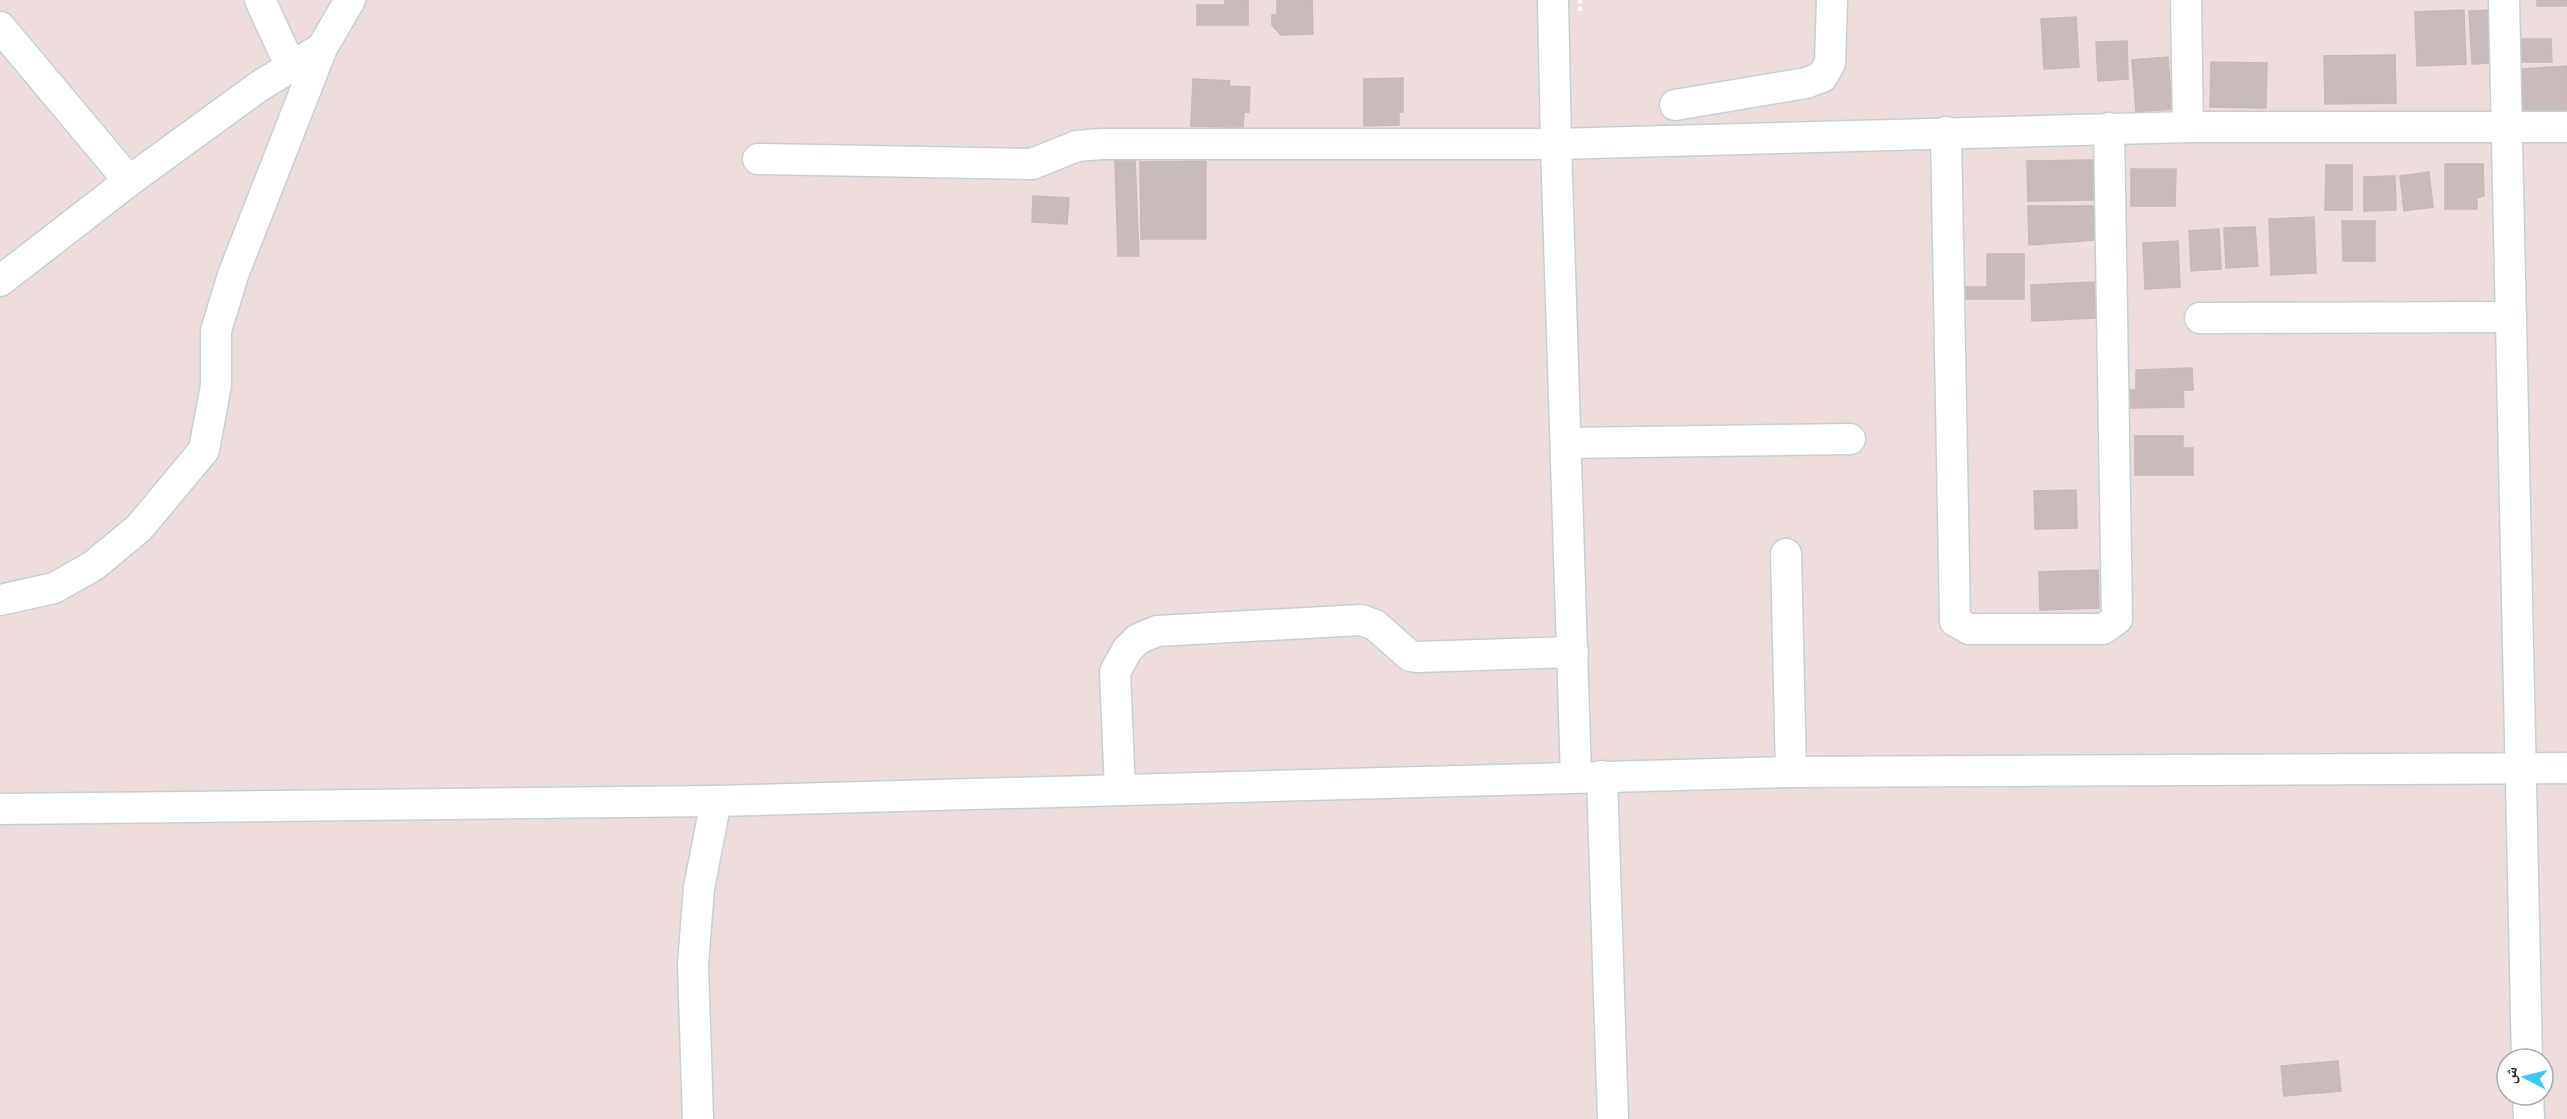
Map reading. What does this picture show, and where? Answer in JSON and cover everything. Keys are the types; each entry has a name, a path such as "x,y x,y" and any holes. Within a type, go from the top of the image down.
{"street":[{"path":"260,0 291,67"},
{"path":"0,600 54,588 93,566 139,528 204,450 216,385 216,331 233,275 322,48 350,0"},
{"path":"1553,0 1573,652 1589,776 1612,1119"},
{"path":"1675,105 1806,83 1822,77 1830,63 1833,0"},
{"path":"2186,0 2188,127"},
{"path":"2504,0 2528,1047"},
{"path":"0,27 129,181"},
{"path":"0,280 129,181 258,87 322,48"},
{"path":"758,159 1032,164 1077,146 1102,144 1556,144 2188,127 2567,127"},
{"path":"1946,132 1955,621 1969,629 2103,629 2117,619 2109,129"},
{"path":"2200,318 2511,317"},
{"path":"1567,443 1850,439"},
{"path":"1786,554 1791,772"},
{"path":"1120,790 1115,672 1127,650 1138,639 1157,631 1361,620 1375,624 1410,656 1573,652"},
{"path":"0,809 716,801 1791,772 2567,768"},
{"path":"698,1119 693,964 699,888 716,801"}],"building":[{"path":"1225,0 1248,0 1248,25 1197,25 1197,5 1225,5"},
{"path":"1277,0 1312,0 1313,34 1281,35 1272,25 1272,15 1277,15"},
{"path":"2537,0 2567,0 2567,6 2537,6"},
{"path":"2464,10 2466,64 2417,66 2415,12"},
{"path":"2488,10 2490,63 2472,64 2469,11"},
{"path":"2076,17 2079,67 2044,69 2041,19"},
{"path":"2522,39 2551,39 2552,62 2522,62"},
{"path":"2127,41 2128,79 2098,81 2096,42"},
{"path":"2395,55 2396,103 2325,104 2324,56"},
{"path":"2168,57 2172,109 2136,112 2132,60"},
{"path":"2211,62 2267,63 2266,108 2210,107"},
{"path":"2567,66 2567,115 2524,118 2521,69"},
{"path":"1403,78 1403,112 1399,112 1399,125 1364,126 1364,79"},
{"path":"1193,79 1230,81 1229,86 1250,87 1249,112 1244,112 1243,128 1191,126"},
{"path":"1115,160 1135,160 1139,256 1118,256"},
{"path":"2093,160 2093,200 2028,201 2027,161"},
{"path":"1206,161 1206,239 1141,239 1140,162"},
{"path":"2445,164 2483,164 2484,196 2477,198 2477,209 2445,209"},
{"path":"2326,165 2352,165 2352,210 2325,210"},
{"path":"2131,169 2176,169 2175,206 2131,206"},
{"path":"2429,172 2433,207 2404,211 2400,176"},
{"path":"2395,176 2396,210 2364,211 2364,177"},
{"path":"1033,196 1069,198 1067,224 1032,222"},
{"path":"2028,206 2093,206 2095,240 2029,245"},
{"path":"2314,217 2316,273 2271,275 2269,219"},
{"path":"2342,221 2375,221 2375,261 2343,261"},
{"path":"2255,227 2258,266 2226,268 2224,228"},
{"path":"2219,229 2221,269 2191,271 2189,231"},
{"path":"2178,241 2180,287 2145,289 2143,243"},
{"path":"1987,254 2024,254 2024,299 1961,299 1961,287 1987,287"},
{"path":"2094,282 2096,318 2032,321 2031,285"},
{"path":"2192,368 2193,390 2183,390 2184,407 2126,408 2126,390 2136,390 2136,370"},
{"path":"2135,436 2183,436 2183,448 2193,448 2193,475 2135,475"},
{"path":"2076,490 2077,528 2035,529 2034,491"},
{"path":"2098,570 2099,608 2040,610 2039,572"},
{"path":"2338,1061 2341,1091 2284,1096 2281,1066"}]}
